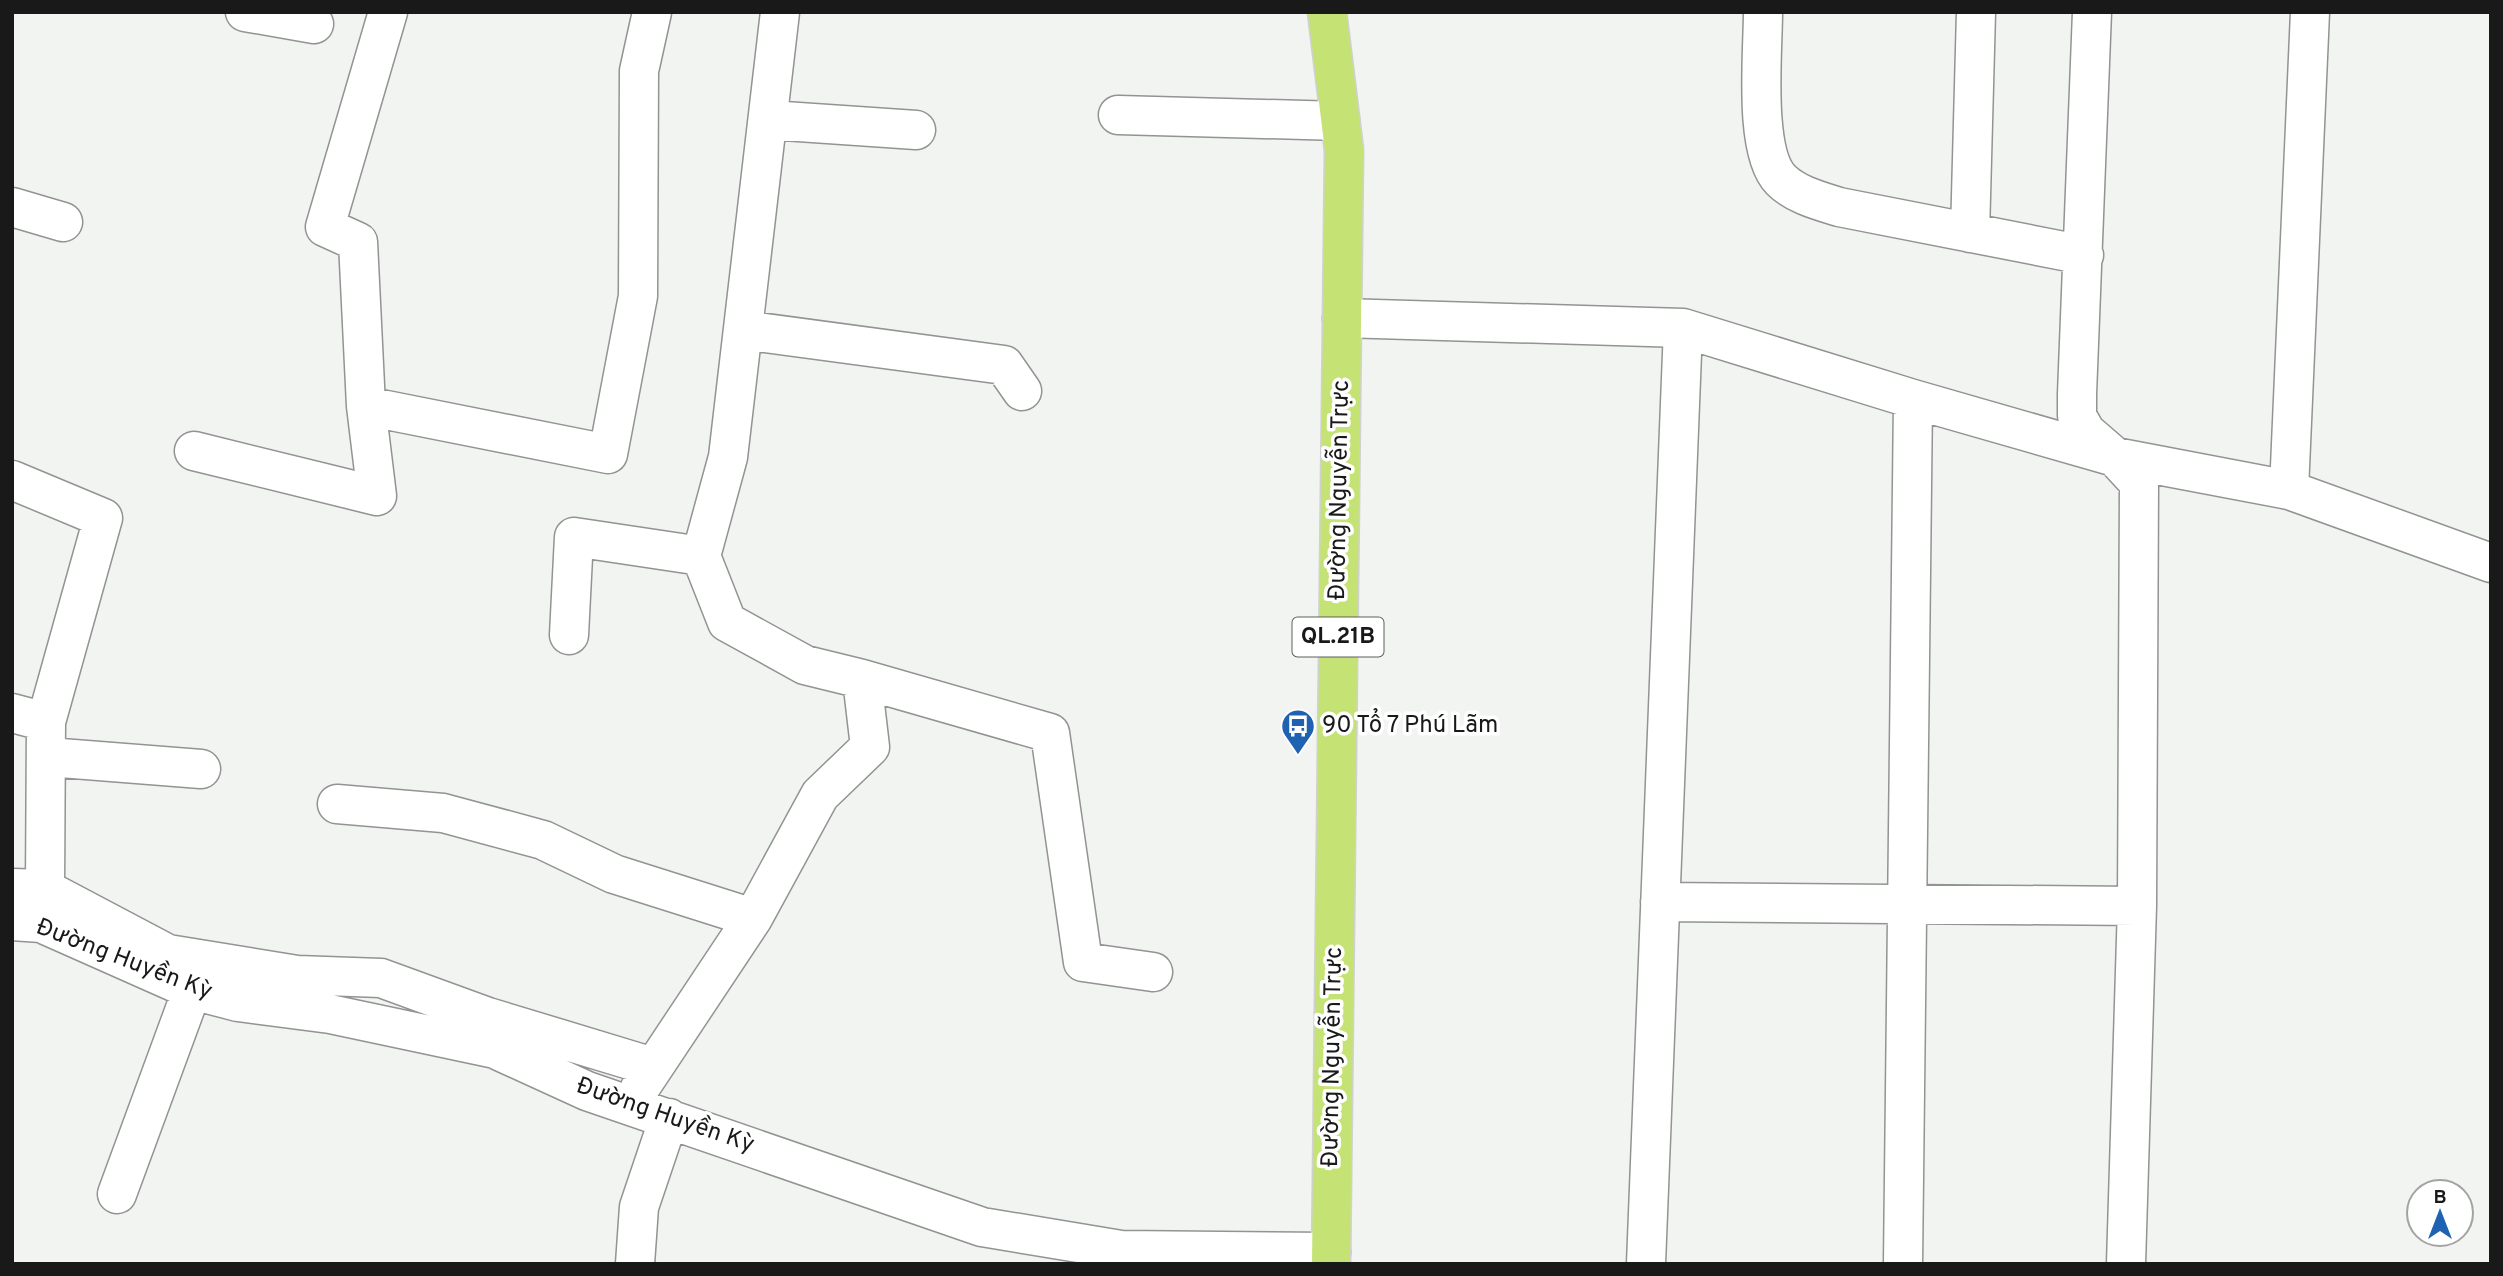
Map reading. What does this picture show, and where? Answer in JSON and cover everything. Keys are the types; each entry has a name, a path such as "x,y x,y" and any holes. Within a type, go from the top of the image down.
{"highway":[{"name":"Đường Nguyễn Trực","path":"1327,12 1344,150 1331,1258"}],"street":[{"path":"244,12 314,24"},
{"path":"194,451 376,496 366,405 358,242 325,227 388,12"},
{"path":"366,405 608,454 638,296 639,71 652,12"},
{"path":"780,12 728,457 701,556 727,622 805,665 1050,733 1083,962 1153,972"},
{"path":"1763,12 1763,135 1780,180 1807,197 1839,207 2084,255"},
{"path":"1970,233 1976,12"},
{"path":"2092,12 2077,416 2086,432 2139,483 2137,906 2126,1264"},
{"path":"2289,490 2310,12"},
{"path":"1118,115 1340,121"},
{"path":"769,120 916,130"},
{"path":"12,207 63,222"},
{"path":"1342,318 1683,328 1913,399 2115,457 2289,490 2491,563"},
{"path":"1646,1264 1683,328"},
{"path":"743,330 1004,365 1022,391"},
{"path":"1903,1264 1913,399"},
{"path":"12,480 103,518 35,731 29,888 169,954 298,975 381,978 488,1017 653,1067"},
{"path":"569,635 574,537 701,556"},
{"path":"630,1104 753,918 820,795 870,747 862,680"},
{"path":"35,731 201,769"},
{"path":"337,804 455,816 543,840 614,874 753,918"},
{"path":"1660,902 2137,906"},
{"name":"Đường Huyền Kỳ","path":"12,921 41,923 192,990 238,1002 330,1014 495,1049 587,1091 982,1227 1120,1257 1331,1258"},
{"path":"117,1194 192,990"},
{"path":"635,1264 639,1207 669,1118"}],"place":[{"name":"90 Tổ 7 Phú Lãm","path":"1298,756"}]}
